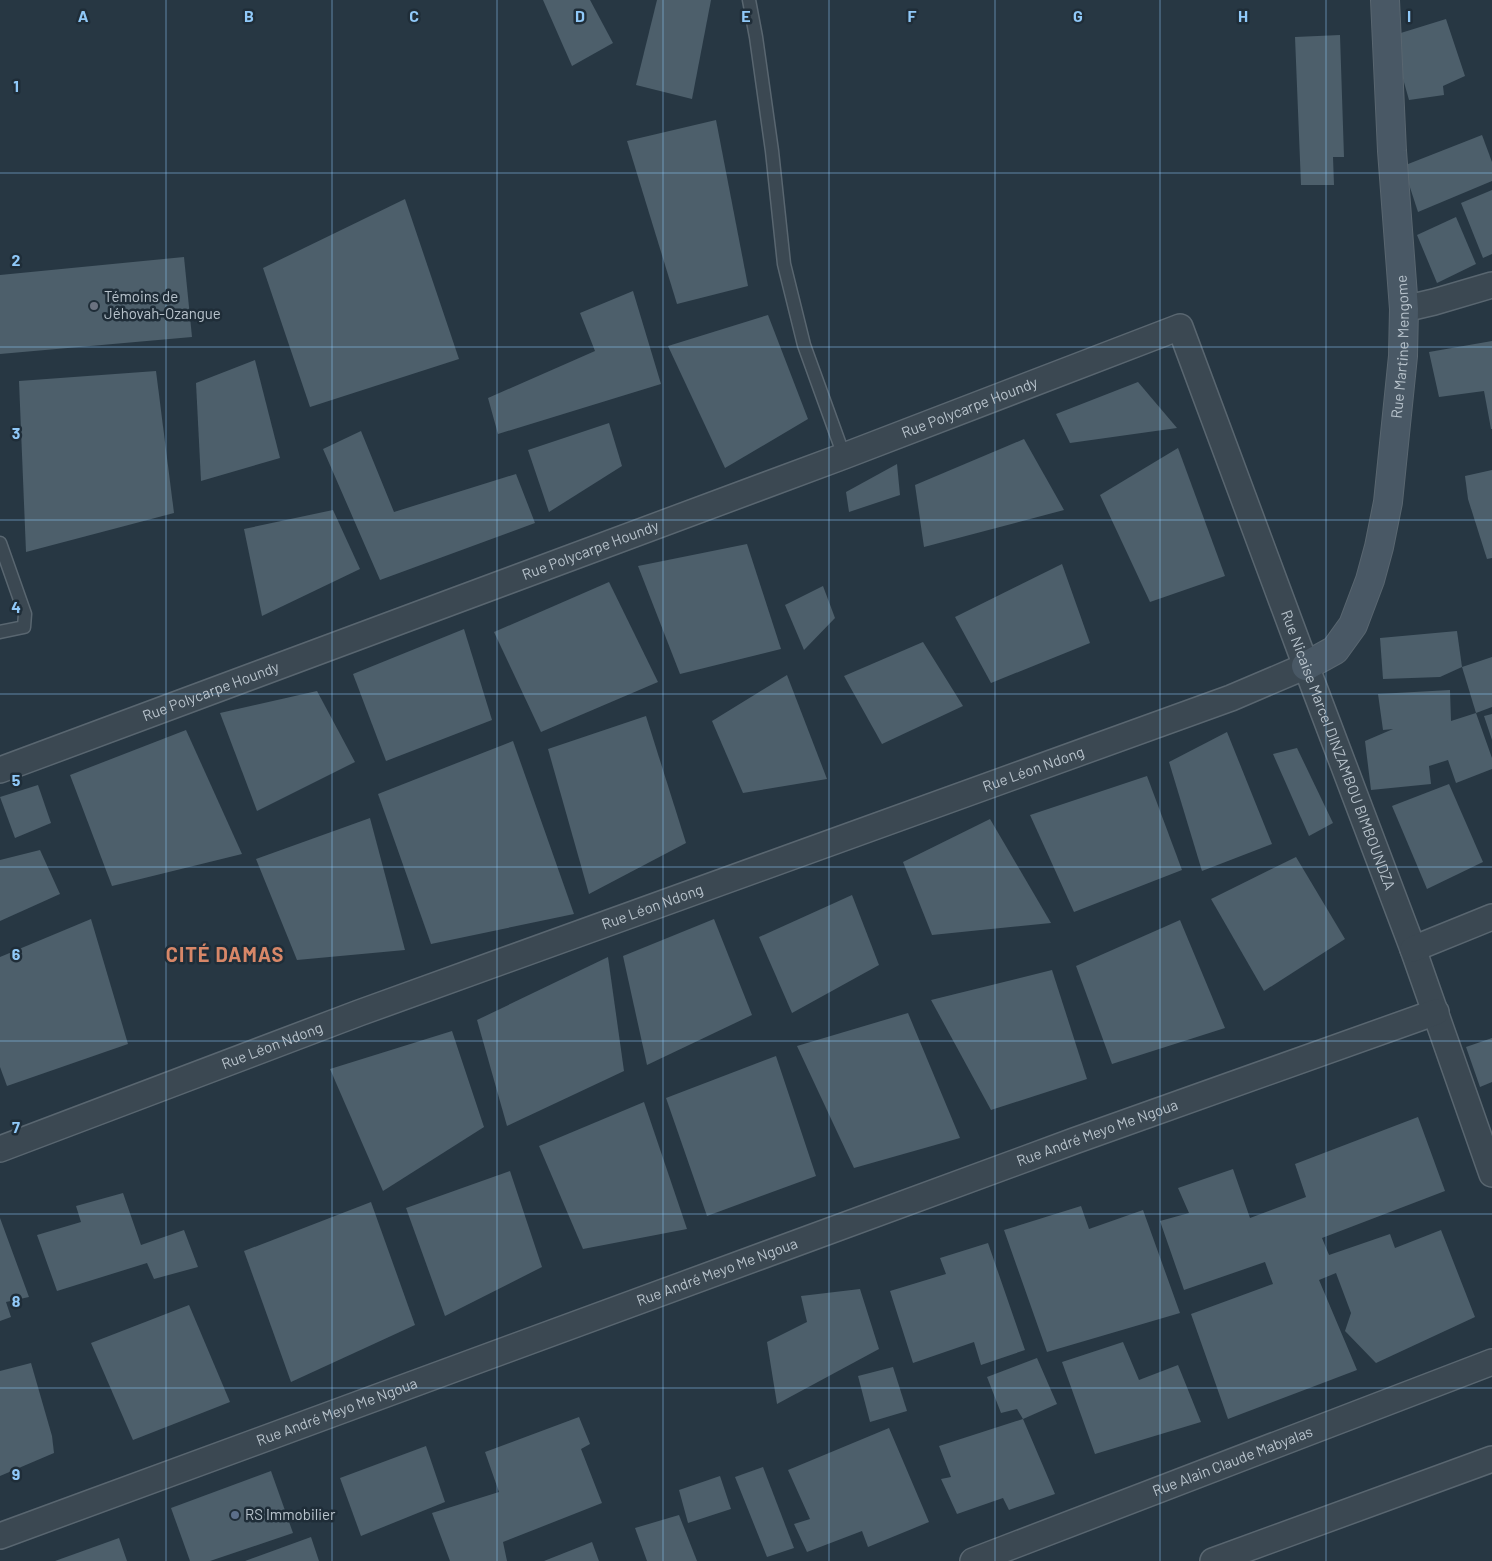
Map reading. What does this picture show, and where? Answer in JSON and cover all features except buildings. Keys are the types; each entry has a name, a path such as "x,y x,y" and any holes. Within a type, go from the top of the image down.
{"street":[{"name":"Rue Martine Mengome","path":"1306,666 1335,650 1353,625 1380,547 1388,502 1403,356 1404,309 1392,151 1386,1"},
{"path":"1404,309 1492,285"},
{"name":"Rue Polycarpe Houndy","path":"0,770 844,456 1180,327"},
{"name":"Rue Nicaise Marcel DINZAMBOU BIMBOUNDZA","path":"1180,327 1413,948 1492,1174"},
{"name":"Rue Léon Ndong","path":"0,1149 359,1013 1231,698 1306,666"},
{"path":"1413,948 1492,917"},
{"name":"Rue André Meyo Me Ngoua","path":"0,1536 1074,1141 1436,1012"},
{"name":"Rue Alain Claude Mabyalas","path":"972,1561 1492,1362"},
{"path":"1213,1561 1492,1459"}],"lane":[{"path":"749,0 772,151 784,264 804,345 844,456"},
{"path":"0,543 25,614 24,627 0,632"}],"place":[{"name":"Témoins de Jéhovah-Ozangue","path":"94,306"},
{"name":"RS Immobilier","path":"235,1515"}],"district":[{"name":"CITÉ DAMAS","path":"225,955"}]}
